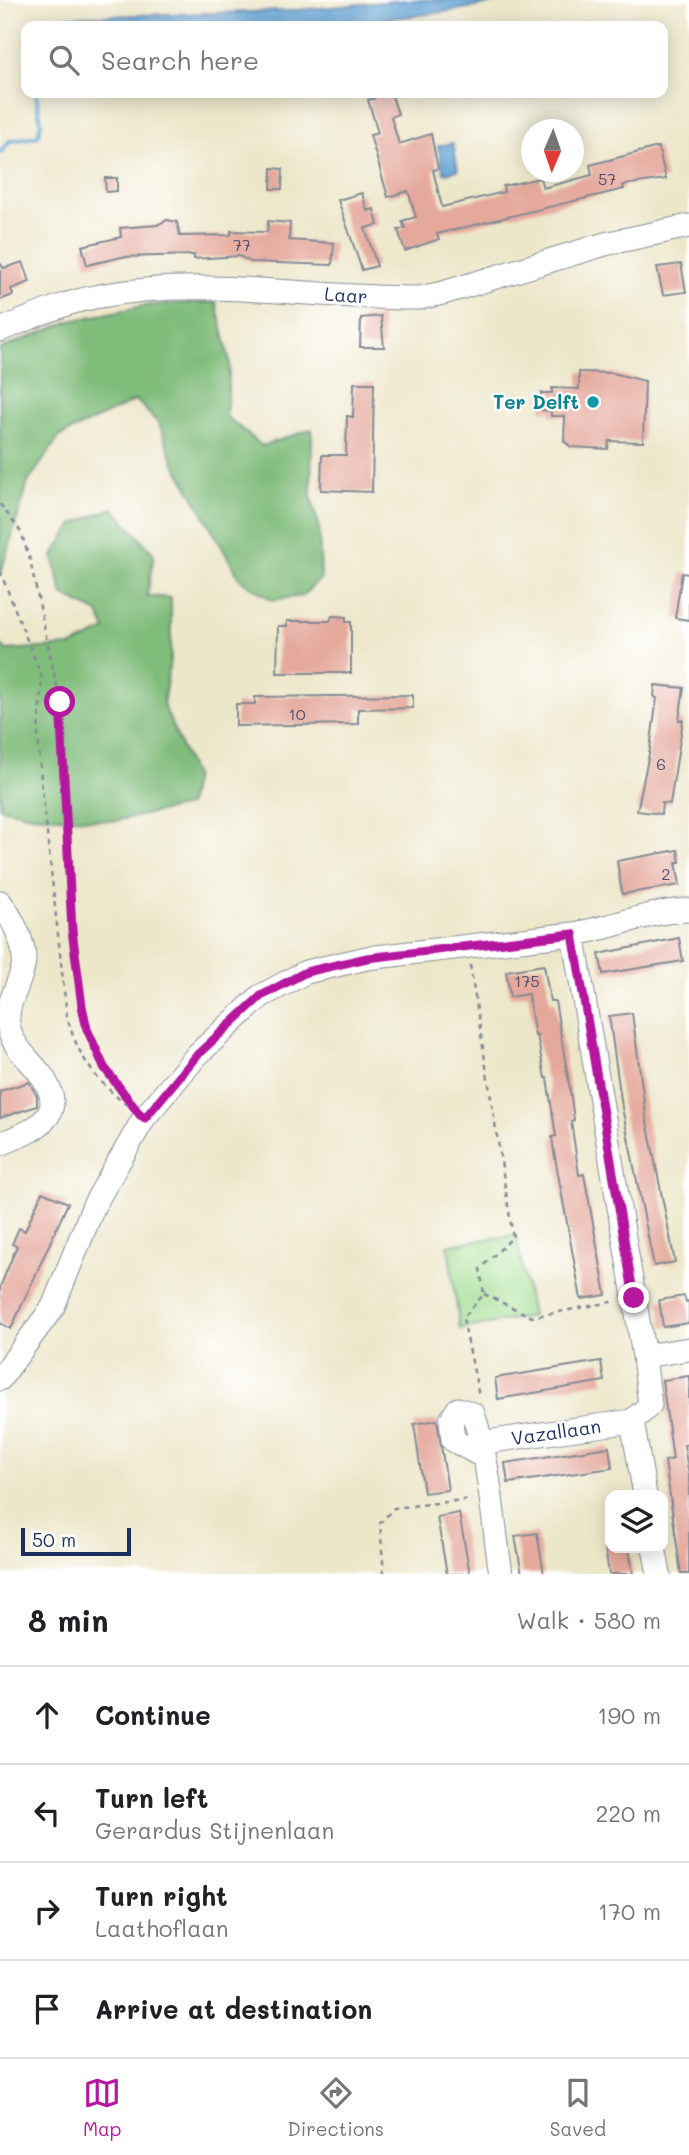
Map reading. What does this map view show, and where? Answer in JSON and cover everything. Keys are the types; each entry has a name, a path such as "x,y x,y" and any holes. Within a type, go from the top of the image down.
{"street":[{"name":"Laar","path":"0,330 93,297 147,289 232,287 419,298 605,244 689,226"},
{"path":"0,902 15,927 24,959 9,1004 9,1029 43,1076 52,1103 47,1116 31,1131 0,1144"},
{"path":"0,1379 53,1307 94,1205 142,1116 198,1054 261,996 306,972 367,958 601,930 620,920 689,910"},
{"path":"573,934 644,1356 650,1405 632,1422 644,1490"},
{"path":"644,1356 689,1349"},
{"name":"Vazallaan","path":"479,1441 632,1422"},
{"path":"479,1441 500,1574"},
{"path":"655,1553 659,1574"}],"path":[{"path":"0,504 21,531 30,560 60,702 72,930 87,1029 104,1067 142,1116"},
{"path":"0,571 42,678 38,735 41,779 70,1026 78,1053 90,1070 105,1088 142,1116"},
{"path":"467,945 513,1237 480,1269 484,1294"},
{"path":"484,1294 531,1317 634,1298"},
{"path":"479,1441 480,1400 463,1318 484,1294"},
{"path":"384,1574 380,1523 394,1508 488,1496"}],"green space":[{"path":"216,302 230,362 226,416 262,446 312,429 311,495 319,528 321,578 302,596 272,600 240,579 174,462 159,424 136,400 60,436 28,482 0,576 0,349 70,321 148,305"},
{"path":"113,508 154,554 147,596 171,598 171,654 163,704 194,776 188,806 114,821 32,815 0,808 0,643 6,650 72,646 106,630 98,613 63,595 53,556 73,524"},
{"path":"516,1235 532,1316 460,1329 448,1245"}],"water":[{"path":"406,0 510,0 452,11 360,21 56,21 64,17 287,11"},
{"path":"453,143 458,170 444,173 438,146"}],"building":[{"path":"393,98 398,114 391,117 399,144 431,134 438,169 433,170 442,207 504,192 503,186 522,182 541,182 543,188 566,182 584,182 584,177 592,175 590,165 658,147 666,179 623,185 624,189 437,234 439,239 405,251 398,230 405,228 402,221 416,217 408,191 388,197 370,135 378,133 368,100"},
{"path":"272,168 283,169 282,189 271,189"},
{"path":"105,178 117,178 117,191 106,192"},
{"path":"362,193 367,211 374,209 378,225 365,228 377,266 362,270 338,200"},
{"path":"167,220 177,222 180,236 231,235 231,231 267,232 268,221 290,223 289,240 334,243 332,265 251,262 239,256 194,259 194,255 122,257 87,265 82,246 121,237 120,228 157,225"},
{"path":"23,262 30,282 11,289 13,295 0,300 0,263 4,268"},
{"path":"681,264 686,292 663,295 657,267"},
{"path":"381,316 384,347 360,347 361,318"},
{"name":"Ter Delft","path":"579,372 613,373 645,381 643,442 609,441 608,449 571,447 564,441 565,416 551,416 551,411 541,410 541,393 552,393 552,388 579,389"},
{"path":"354,383 374,383 372,492 321,490 322,455 346,455 347,416 353,417"},
{"path":"682,573 689,574 689,620 675,618"},
{"path":"332,616 346,617 346,622 351,622 351,673 277,673 278,626 287,626 287,621 330,621"},
{"path":"655,685 684,688 679,720 683,720 670,804 662,803 661,814 637,811 650,749 657,698 654,697"},
{"path":"413,695 413,708 358,709 358,724 236,726 236,704 255,704 255,697"},
{"path":"678,850 680,862 676,862 680,885 622,894 617,861"},
{"path":"679,938 683,961 603,974 599,954"},
{"path":"544,965 550,1001 555,1001 570,1089 574,1120 571,1121 579,1175 584,1174 606,1295 581,1299 554,1152 552,1137 556,1136 547,1078 537,1035 535,1036 528,994 510,997 506,971"},
{"path":"632,1013 646,1116 675,1262 654,1266 622,1107 609,1016"},
{"path":"29,1082 37,1096 37,1106 0,1118 0,1091"},
{"path":"42,1192 68,1203 11,1329 0,1323 0,1287 17,1246 12,1244 19,1228 25,1231"},
{"path":"684,1296 686,1302 689,1301 689,1323 663,1327 659,1300"},
{"path":"601,1361 604,1381 498,1399 495,1378"},
{"path":"689,1376 689,1444 684,1445 689,1476 689,1574 681,1574 665,1461 673,1459 662,1380"},
{"path":"437,1420 448,1490 424,1493 414,1424"},
{"path":"609,1447 612,1468 508,1483 505,1463"},
{"path":"459,1513 470,1574 447,1574 437,1517"},
{"path":"537,1533 544,1574 522,1574 515,1536"},
{"path":"606,1553 630,1553 633,1574 609,1574"}],"waterway":[{"path":"0,153 10,141 38,136 41,123 37,98"}],"place":[{"name":"Ter Delft","path":"593,402"}],"route":[{"path":"60,702 72,930 82,1006 87,1029 104,1067 140,1115 145,1118 198,1054 261,996 306,972 367,958 573,934 634,1298"}]}
